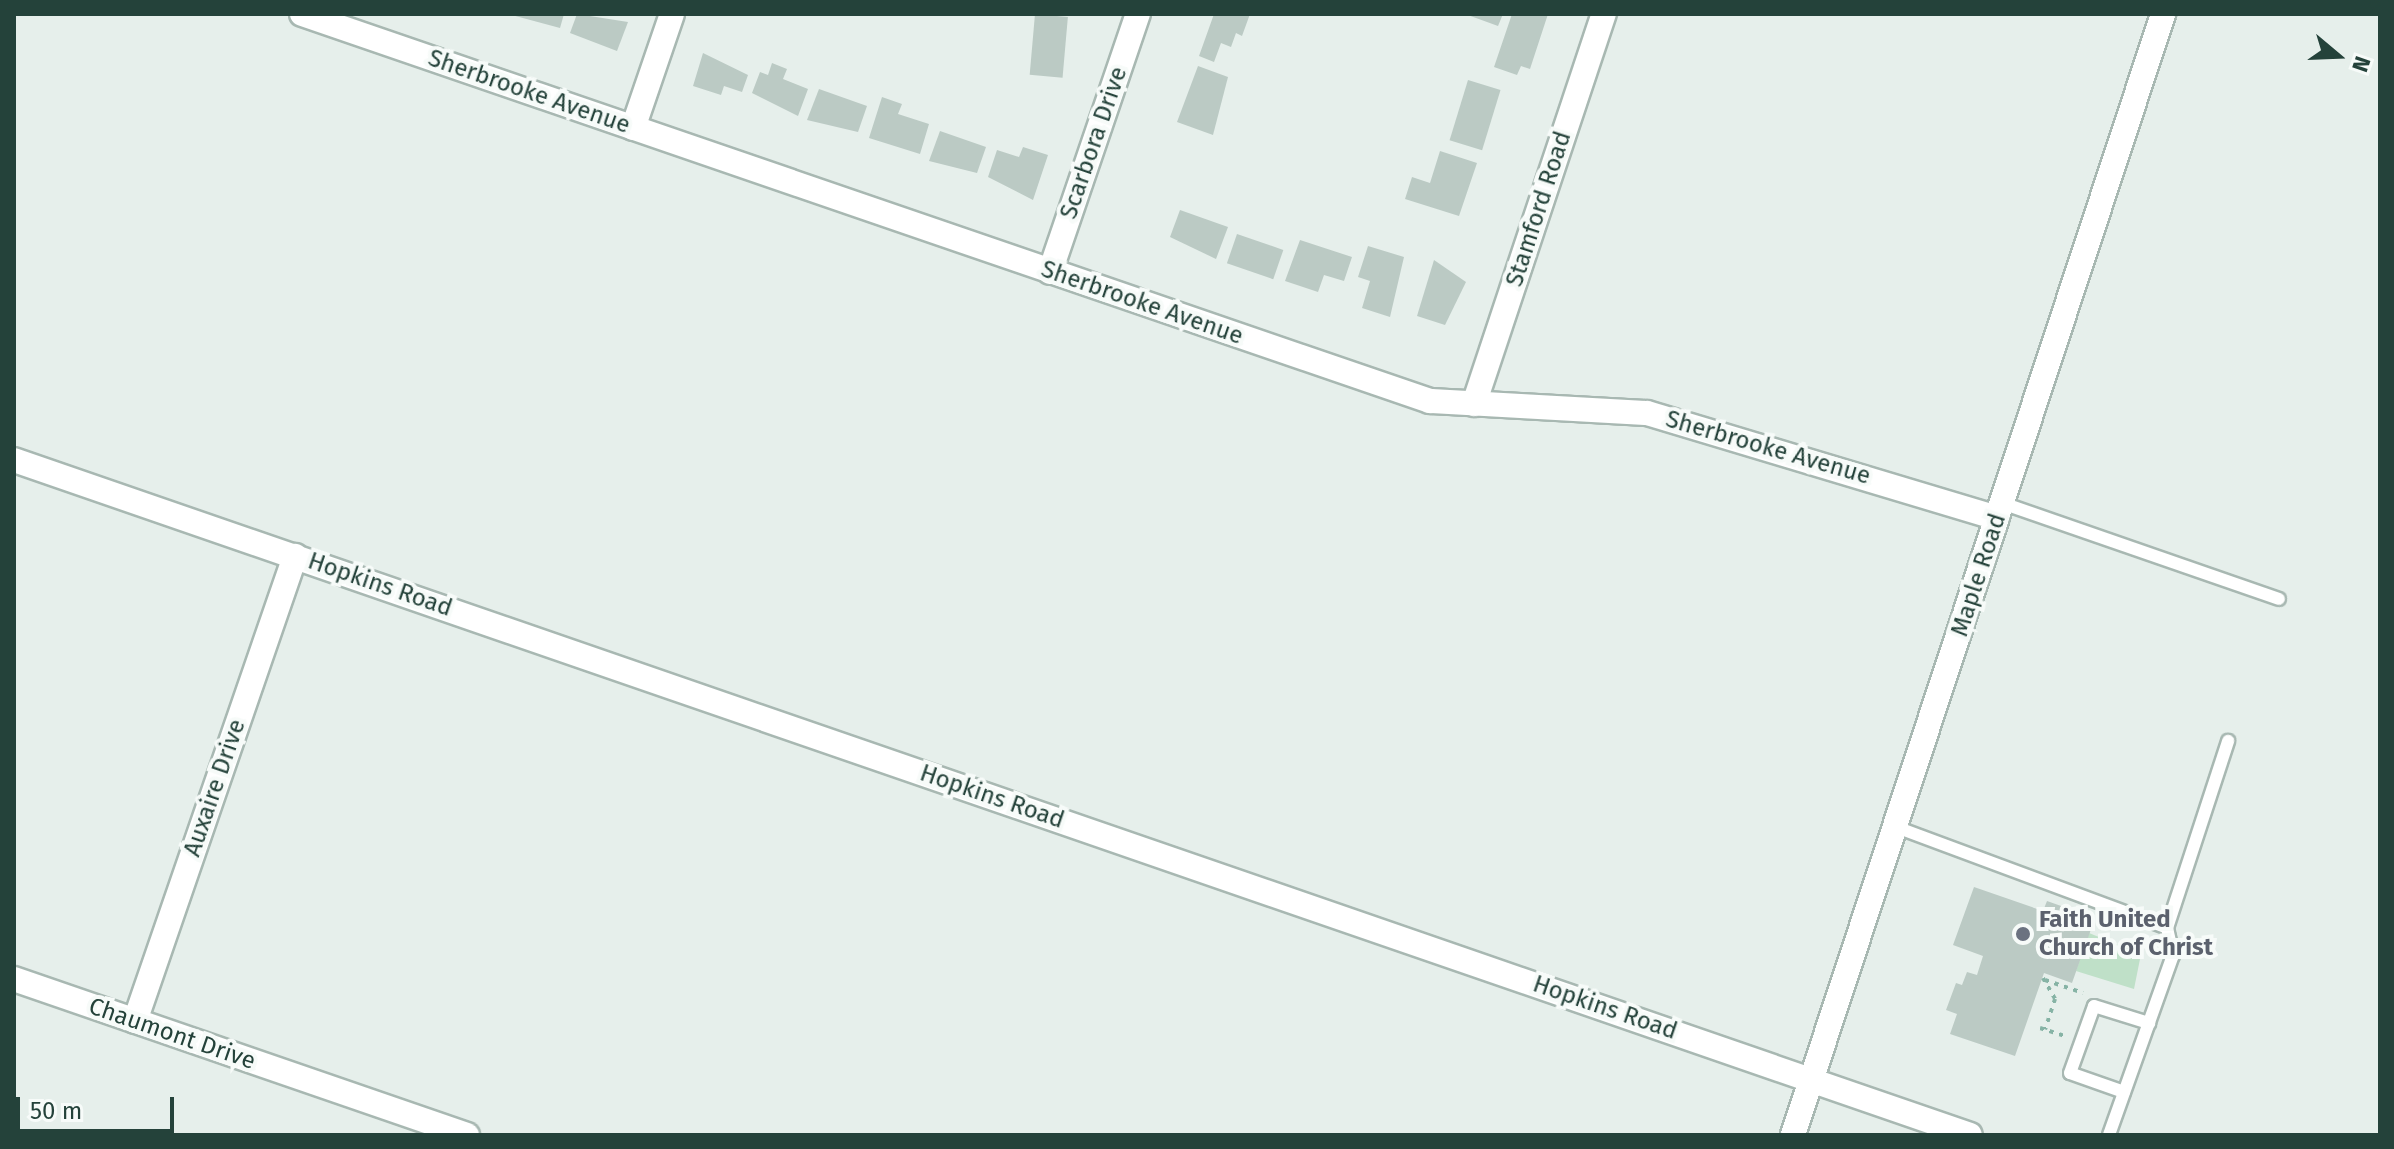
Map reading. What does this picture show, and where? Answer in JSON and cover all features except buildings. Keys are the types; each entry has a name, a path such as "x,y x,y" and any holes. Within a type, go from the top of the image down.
{"street":[{"name":"Sherbrooke Avenue","path":"302,14 1430,401 1647,413 2000,511"},
{"path":"633,128 672,14"},
{"name":"Scarbora Drive","path":"1050,272 1138,14"},
{"name":"Stamford Road","path":"1474,404 1604,14"},
{"name":"Maple Road","path":"1793,1135 2163,14"},
{"name":"Hopkins Road","path":"14,460 1970,1135"},
{"name":"Auxaire Drive","path":"135,1021 295,556"},
{"name":"Chaumont Drive","path":"14,979 467,1135"}],"lane":[{"path":"2000,511 2279,599"},
{"path":"2109,1135 2173,955 2167,928 2228,741"},
{"path":"1896,827 2167,928"},
{"path":"2124,1092 2070,1073 2081,1041 2094,1006 2149,1023"}],"path":[{"path":"2081,1041 2043,1028 2055,999 2044,979 2083,993"}],"green space":[{"path":"2089,933 2141,954 2134,989 2076,971"}],"place":[{"name":"Faith United Church of Christ","path":"2023,934"}]}
